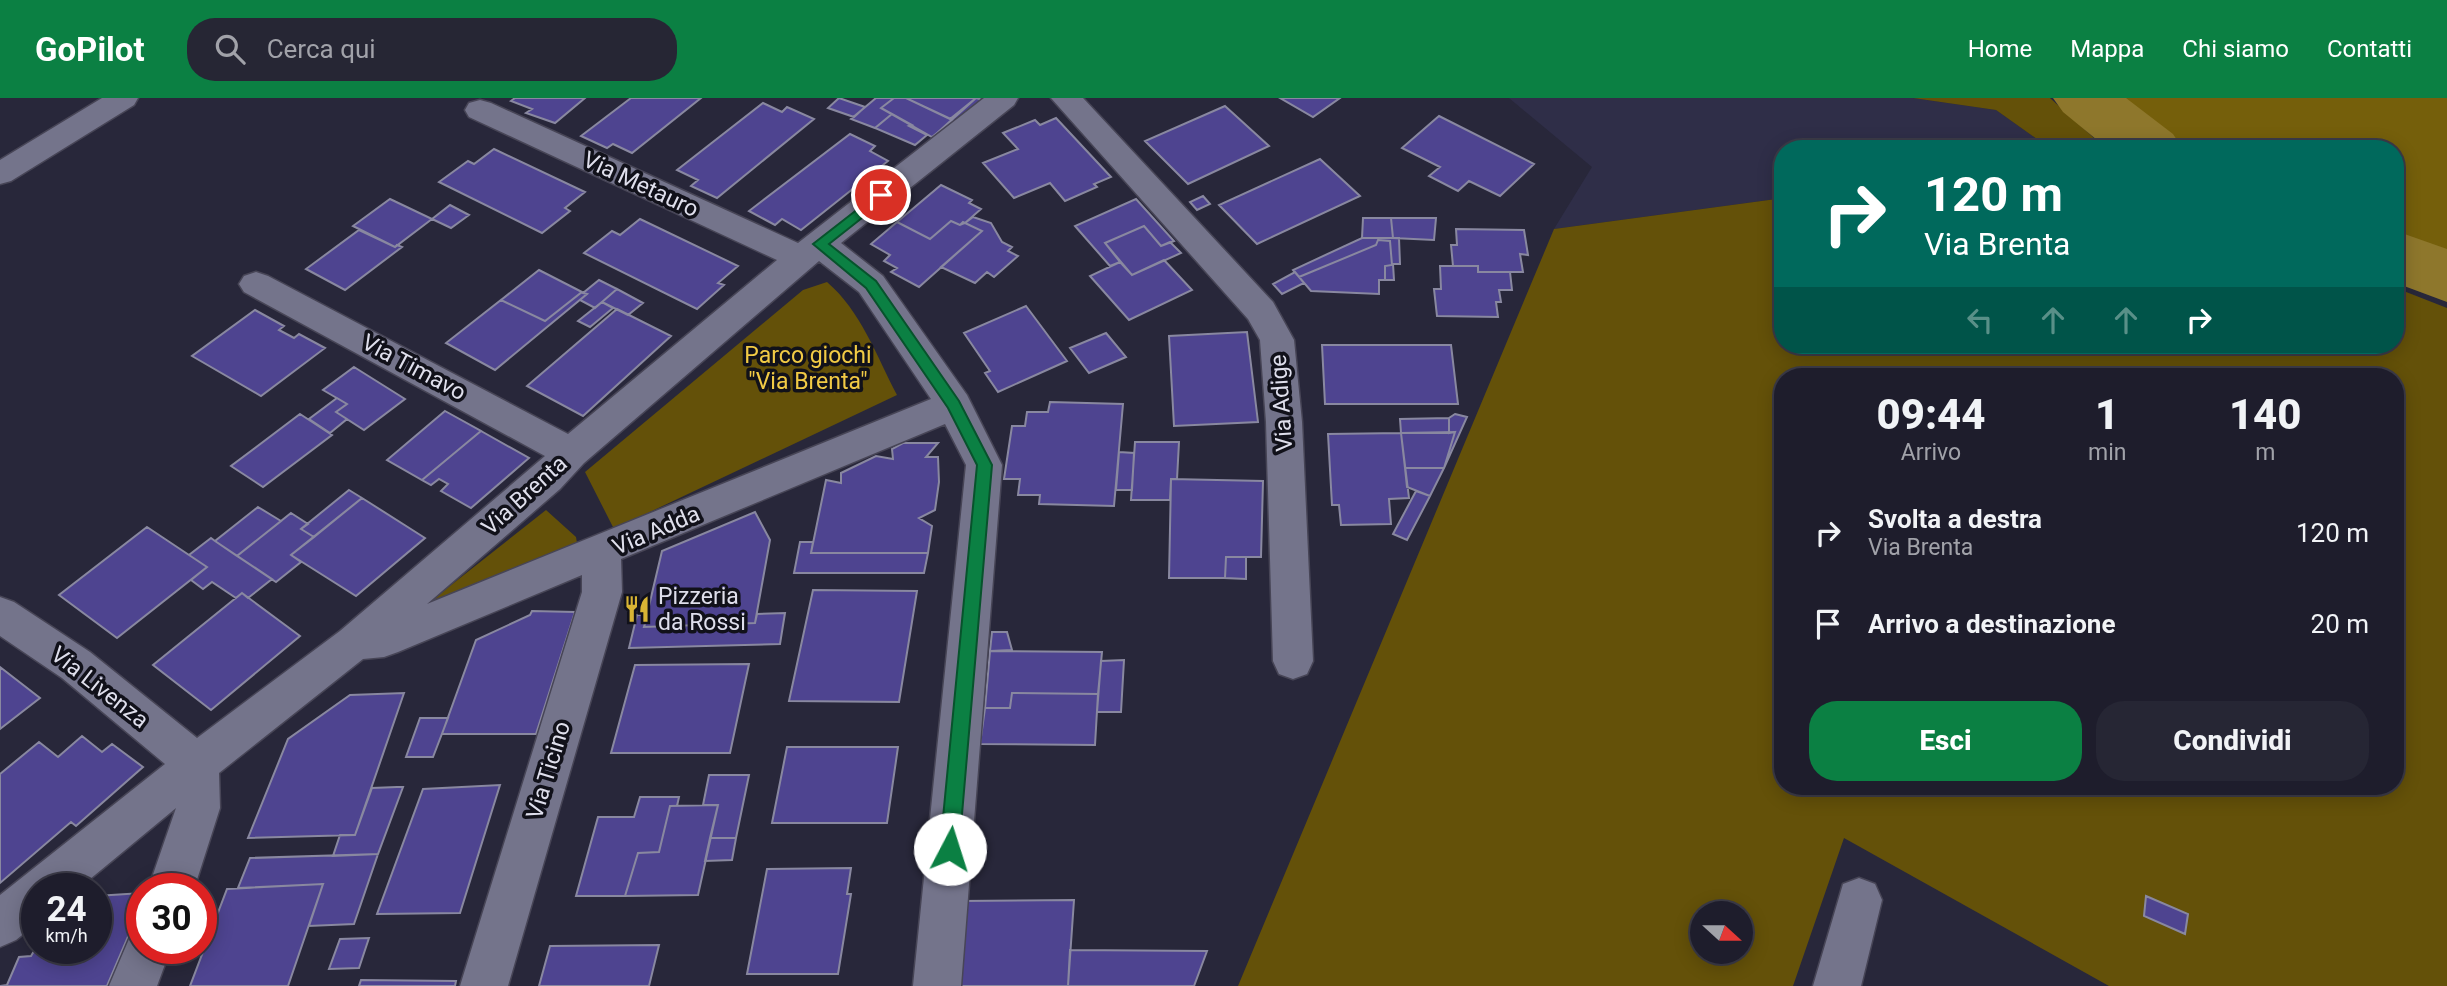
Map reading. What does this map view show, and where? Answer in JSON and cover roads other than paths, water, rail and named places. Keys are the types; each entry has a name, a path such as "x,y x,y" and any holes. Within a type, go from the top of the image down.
{"street":[{"path":"0,174 123,98"},
{"name":"Via Brenta","path":"63,873 354,642 547,479 570,453 811,251 1003,98"},
{"name":"Via Adige","path":"1066,98 1261,311 1277,340 1284,422 1293,661"},
{"name":"Via Metauro","path":"480,110 811,251 871,284 954,405 985,465 937,986"},
{"name":"Via Timavo","path":"256,284 413,366 570,453"},
{"name":"Via Adda","path":"354,642 384,640 601,553 954,405"},
{"name":"Via Ticino","path":"484,986 602,592 601,553"},
{"name":"Via Livenza","path":"0,614 76,665 197,764"},
{"path":"176,873 198,808 197,764"},
{"path":"1837,986 1858,900"},
{"path":"0,924 21,907"},
{"path":"133,986 142,964"}],"waterway":[{"path":"2085,98 2139,140"},
{"path":"2404,258 2447,277"}],"place":[{"name":"Pizzeria da Rossi","path":"637,609"}],"park label":[{"name":"Parco giochi \"Via Brenta\"","path":"808,368"}]}
